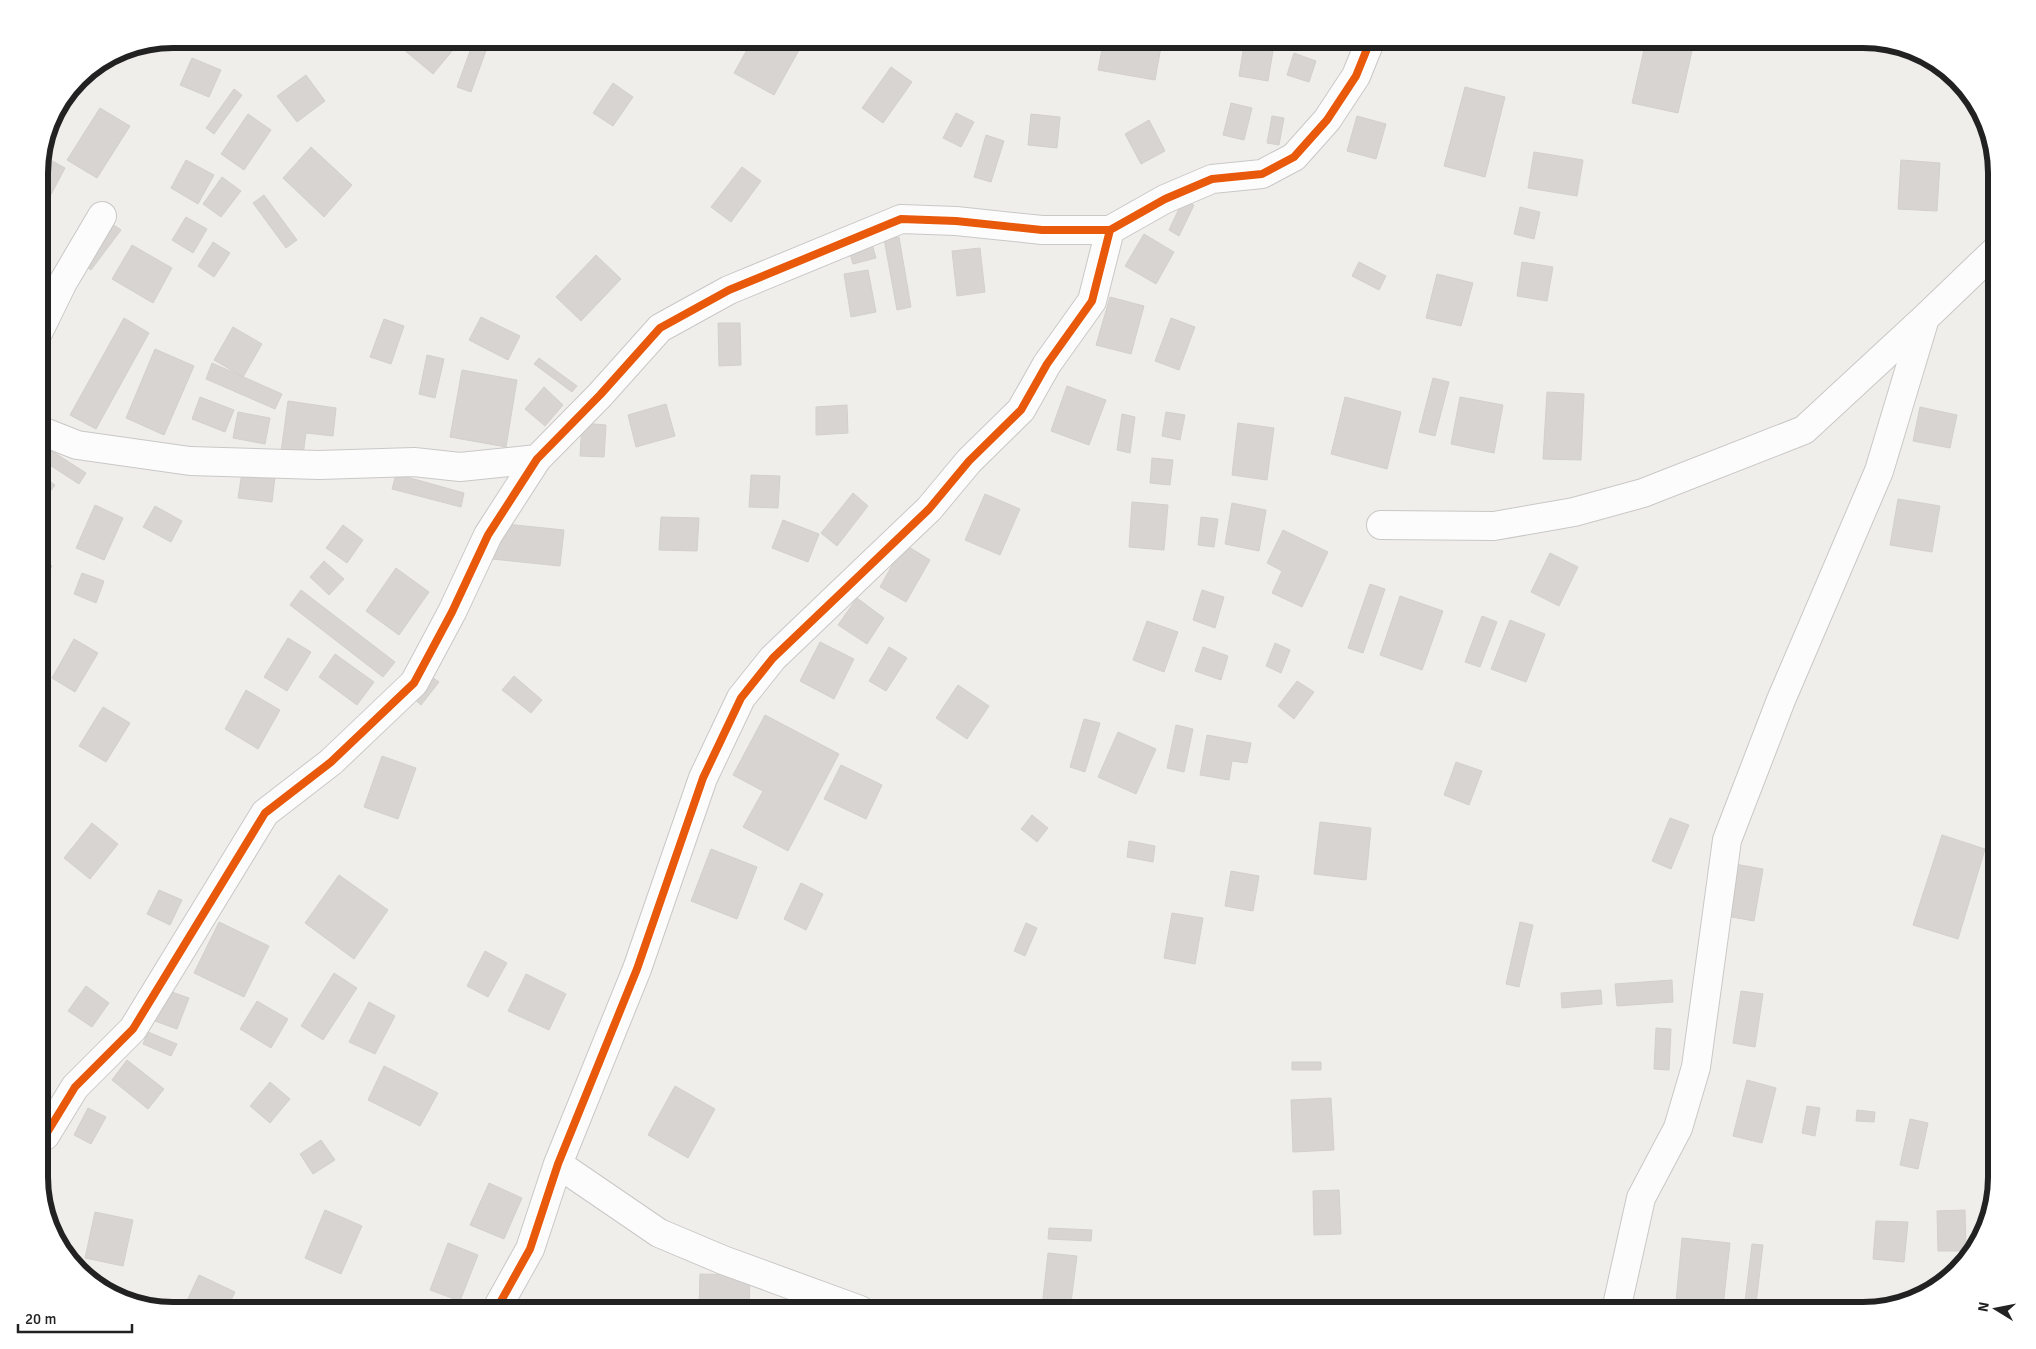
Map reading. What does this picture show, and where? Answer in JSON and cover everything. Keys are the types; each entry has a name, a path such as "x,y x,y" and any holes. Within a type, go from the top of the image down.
{"street":[{"path":"48,1131 74,1087 133,1030 265,814 331,762 414,683 452,612 488,535 537,459 600,395 660,328 730,290 900,219 956,221 1042,230 1110,230 1165,199 1212,180 1262,174 1294,157 1327,120 1356,76 1367,47"},
{"path":"48,313 62,284 102,216"},
{"path":"500,1302 530,1249 558,1164 637,969 703,778 741,698 773,658 929,509 969,461 1021,410 1048,364 1092,301 1110,230"},
{"path":"1381,526 1494,526 1574,512 1642,493 1804,430 1988,258"},
{"path":"1618,1302 1641,1198 1678,1128 1696,1067 1726,840 1781,700 1879,471 1925,318"},
{"path":"48,434 77,445 190,461 319,465 414,462 460,467 537,459"},
{"path":"558,1164 659,1233 723,1260 838,1302"}],"building":[{"path":"1102,47 1161,47 1155,80 1098,70"},
{"path":"1244,47 1274,47 1268,81 1239,76"},
{"path":"1645,47 1674,47 1692,51 1678,113 1632,103"},
{"path":"404,48 455,48 433,74"},
{"path":"471,48 487,48 471,92 457,87"},
{"path":"748,48 800,48 774,95 734,73"},
{"path":"1294,53 1316,61 1309,82 1287,75"},
{"path":"192,58 221,70 209,97 180,85"},
{"path":"891,67 912,82 883,123 862,108"},
{"path":"306,75 325,101 297,122 277,96"},
{"path":"613,83 633,97 613,126 593,113"},
{"path":"1465,87 1505,97 1485,177 1444,166"},
{"path":"234,89 242,95 214,134 206,128"},
{"path":"1231,103 1252,108 1244,140 1223,135"},
{"path":"100,108 130,126 97,178 67,160"},
{"path":"956,113 974,122 961,147 943,138"},
{"path":"248,114 271,130 244,170 221,154"},
{"path":"1031,114 1060,117 1057,148 1028,145"},
{"path":"1272,116 1284,118 1279,145 1267,143"},
{"path":"1357,116 1386,124 1376,159 1347,151"},
{"path":"1149,120 1165,151 1141,164 1125,134"},
{"path":"986,135 1004,141 991,182 974,177"},
{"path":"311,147 352,185 324,217 283,178"},
{"path":"1534,152 1583,160 1577,196 1528,188"},
{"path":"49,159 65,168 48,200"},
{"path":"186,160 214,175 198,204 171,188"},
{"path":"1901,160 1940,163 1937,211 1898,209"},
{"path":"742,167 761,181 731,222 711,207"},
{"path":"222,177 241,191 221,217 203,204"},
{"path":"264,195 297,240 286,248 253,203"},
{"path":"1183,200 1194,205 1179,236 1169,230"},
{"path":"1520,207 1540,212 1534,239 1514,234"},
{"path":"186,217 207,229 193,253 172,240"},
{"path":"108,221 121,230 91,270 79,261"},
{"path":"1144,234 1174,252 1156,284 1125,266"},
{"path":"899,237 911,307 897,310 884,239"},
{"path":"213,242 230,253 214,277 198,266"},
{"path":"872,244 876,258 853,264 849,251"},
{"path":"132,245 172,268 153,303 112,279"},
{"path":"980,248 985,292 957,296 952,251"},
{"path":"596,255 621,279 581,321 556,297"},
{"path":"1359,262 1386,276 1379,290 1352,276"},
{"path":"1522,262 1553,267 1547,301 1517,296"},
{"path":"868,270 876,312 851,317 844,274"},
{"path":"1437,274 1473,283 1461,326 1426,318"},
{"path":"1110,297 1144,306 1131,354 1096,345"},
{"path":"481,317 520,336 508,360 469,340"},
{"path":"124,318 149,333 96,429 70,415"},
{"path":"1171,318 1195,327 1179,370 1155,361"},
{"path":"384,319 404,326 391,364 370,357"},
{"path":"718,323 740,323 741,365 719,366"},
{"path":"233,327 262,344 243,377 214,360"},
{"path":"155,349 194,366 164,435 126,418"},
{"path":"427,355 444,359 435,398 419,394"},
{"path":"539,358 577,386 572,392 534,364"},
{"path":"212,363 282,394 275,409 206,379"},
{"path":"462,370 517,380 506,447 450,437"},
{"path":"1433,378 1449,382 1435,436 1419,432"},
{"path":"1067,386 1106,400 1089,445 1051,431"},
{"path":"544,387 563,405 545,426 525,409"},
{"path":"1547,392 1584,394 1581,460 1543,459"},
{"path":"200,397 234,410 225,432 192,419"},
{"path":"1345,397 1401,412 1387,469 1331,454"},
{"path":"1460,397 1503,405 1494,453 1451,444"},
{"path":"288,401 336,408 333,436 306,433 303,455 281,452"},
{"path":"666,404 675,436 636,447 628,415"},
{"path":"847,405 848,433 816,435 816,407"},
{"path":"1920,407 1957,415 1950,448 1913,441"},
{"path":"238,412 270,418 265,444 233,438"},
{"path":"1166,412 1185,415 1180,440 1162,436"},
{"path":"1122,414 1135,417 1130,453 1117,450"},
{"path":"582,423 606,425 604,457 580,456"},
{"path":"1238,423 1274,428 1267,480 1232,475"},
{"path":"48,449 86,473 79,484 48,464"},
{"path":"1152,458 1173,460 1170,485 1150,483"},
{"path":"242,472 275,477 272,502 238,498"},
{"path":"396,474 464,493 461,507 392,489"},
{"path":"751,475 780,476 778,508 749,507"},
{"path":"48,480 55,485 48,495"},
{"path":"853,493 868,506 837,546 821,533"},
{"path":"985,494 1020,509 1000,555 965,540"},
{"path":"1898,499 1940,506 1932,552 1890,545"},
{"path":"1132,502 1168,505 1164,550 1129,547"},
{"path":"1232,503 1266,510 1259,551 1225,544"},
{"path":"95,505 123,518 104,560 76,548"},
{"path":"155,506 182,521 171,542 143,527"},
{"path":"661,517 699,518 697,551 659,550"},
{"path":"1201,517 1218,519 1214,547 1198,545"},
{"path":"783,520 819,534 808,562 772,548"},
{"path":"496,523 564,530 560,566 492,559"},
{"path":"343,525 363,540 347,563 326,548"},
{"path":"1283,530 1328,552 1302,607 1272,593 1282,571 1267,563"},
{"path":"904,544 930,560 906,602 880,587"},
{"path":"1550,553 1578,567 1559,606 1531,592"},
{"path":"324,561 344,579 329,595 310,577"},
{"path":"48,564 52,566 48,573"},
{"path":"396,568 429,592 399,635 366,611"},
{"path":"82,573 104,581 96,603 74,594"},
{"path":"1370,584 1385,589 1363,653 1348,648"},
{"path":"301,590 395,662 383,677 290,605"},
{"path":"1202,590 1224,597 1215,628 1193,620"},
{"path":"1400,596 1443,611 1422,670 1380,655"},
{"path":"857,598 884,618 867,644 838,625"},
{"path":"1482,616 1497,622 1480,667 1465,662"},
{"path":"1510,620 1545,634 1526,682 1491,669"},
{"path":"1147,621 1178,632 1164,672 1133,660"},
{"path":"288,638 311,652 287,691 264,677"},
{"path":"74,639 98,653 75,692 52,678"},
{"path":"820,642 854,659 834,699 800,681"},
{"path":"1275,643 1290,650 1281,673 1266,666"},
{"path":"889,647 907,658 886,691 869,681"},
{"path":"1203,647 1228,656 1221,680 1195,671"},
{"path":"335,654 374,682 357,705 319,677"},
{"path":"428,674 439,682 421,705 411,696"},
{"path":"514,676 542,700 531,713 502,690"},
{"path":"1297,681 1314,692 1294,719 1278,706"},
{"path":"958,685 989,706 967,739 936,718"},
{"path":"246,690 280,710 258,749 225,729"},
{"path":"103,707 130,723 106,762 79,746"},
{"path":"765,715 839,754 788,851 743,827 763,791 733,775"},
{"path":"1084,719 1100,723 1085,772 1070,767"},
{"path":"1176,725 1193,729 1184,772 1167,768"},
{"path":"1118,732 1156,749 1136,794 1098,777"},
{"path":"1207,735 1251,743 1247,763 1232,761 1229,780 1200,775"},
{"path":"382,756 416,768 398,819 364,807"},
{"path":"1456,762 1482,771 1469,805 1444,795"},
{"path":"841,765 882,785 866,819 824,799"},
{"path":"1032,815 1048,828 1037,842 1021,829"},
{"path":"1670,818 1689,825 1671,869 1652,861"},
{"path":"1320,822 1371,828 1366,880 1314,874"},
{"path":"92,823 118,844 90,879 64,858"},
{"path":"1942,835 1985,849 1958,939 1913,925"},
{"path":"1129,841 1155,846 1153,862 1127,857"},
{"path":"711,849 757,867 737,919 691,901"},
{"path":"1735,864 1763,869 1754,921 1726,916"},
{"path":"1231,871 1259,876 1253,911 1225,906"},
{"path":"339,875 388,910 354,959 305,923"},
{"path":"801,883 823,894 806,930 784,919"},
{"path":"159,890 182,900 170,925 147,914"},
{"path":"1172,913 1203,918 1195,964 1164,958"},
{"path":"219,922 269,946 244,997 194,973"},
{"path":"1520,922 1533,925 1519,987 1506,984"},
{"path":"1026,923 1037,928 1025,956 1014,951"},
{"path":"485,951 507,963 488,997 467,986"},
{"path":"334,973 357,988 323,1040 301,1026"},
{"path":"526,974 566,994 549,1030 508,1011"},
{"path":"1672,980 1673,1002 1617,1006 1615,984"},
{"path":"86,986 109,1003 92,1027 68,1011"},
{"path":"166,990 189,998 177,1029 155,1021"},
{"path":"1601,990 1602,1004 1562,1008 1561,993"},
{"path":"1741,991 1763,994 1755,1047 1733,1043"},
{"path":"257,1001 288,1019 271,1048 240,1029"},
{"path":"369,1002 395,1016 375,1054 349,1042"},
{"path":"1656,1028 1671,1029 1669,1070 1654,1069"},
{"path":"148,1032 177,1044 171,1056 143,1044"},
{"path":"127,1060 164,1089 148,1109 112,1080"},
{"path":"1292,1062 1321,1062 1321,1070 1292,1070"},
{"path":"384,1066 438,1093 420,1126 368,1100"},
{"path":"1747,1080 1776,1088 1762,1143 1733,1136"},
{"path":"270,1082 290,1099 270,1123 250,1106"},
{"path":"675,1086 715,1109 688,1158 648,1135"},
{"path":"1331,1098 1334,1150 1293,1152 1291,1100"},
{"path":"1807,1106 1820,1108 1815,1136 1802,1133"},
{"path":"88,1108 106,1117 91,1144 74,1135"},
{"path":"1857,1110 1875,1112 1874,1122 1856,1121"},
{"path":"1910,1119 1928,1123 1918,1169 1900,1165"},
{"path":"321,1140 335,1160 313,1174 300,1154"},
{"path":"489,1183 522,1198 504,1239 470,1225"},
{"path":"1339,1190 1341,1234 1314,1235 1313,1191"},
{"path":"325,1210 362,1226 341,1274 305,1258"},
{"path":"1965,1210 1966,1247 1963,1251 1938,1251 1937,1211"},
{"path":"95,1212 133,1220 123,1266 85,1258"},
{"path":"1876,1221 1908,1222 1904,1262 1873,1259"},
{"path":"1049,1228 1092,1230 1091,1241 1048,1239"},
{"path":"1682,1238 1730,1243 1724,1302 1676,1302"},
{"path":"448,1243 478,1255 460,1301 430,1290"},
{"path":"1752,1244 1763,1245 1756,1302 1745,1302"},
{"path":"1048,1253 1077,1256 1071,1302 1043,1302"},
{"path":"700,1274 750,1275 749,1302 699,1302"},
{"path":"199,1275 235,1292 230,1302 186,1302"}],"cycle path":[{"path":"500,1302 530,1249 558,1164 637,969 703,778 741,698 773,658 929,509 969,461 1021,410 1047,364 1092,301 1110,230 1165,199 1212,179 1262,174 1294,157 1327,120 1356,76 1368,47"},
{"path":"48,1131 75,1087 133,1029 265,813 331,762 414,683 452,612 488,535 537,459 600,395 660,328 729,290 901,219 956,221 1042,230 1110,230"}]}
